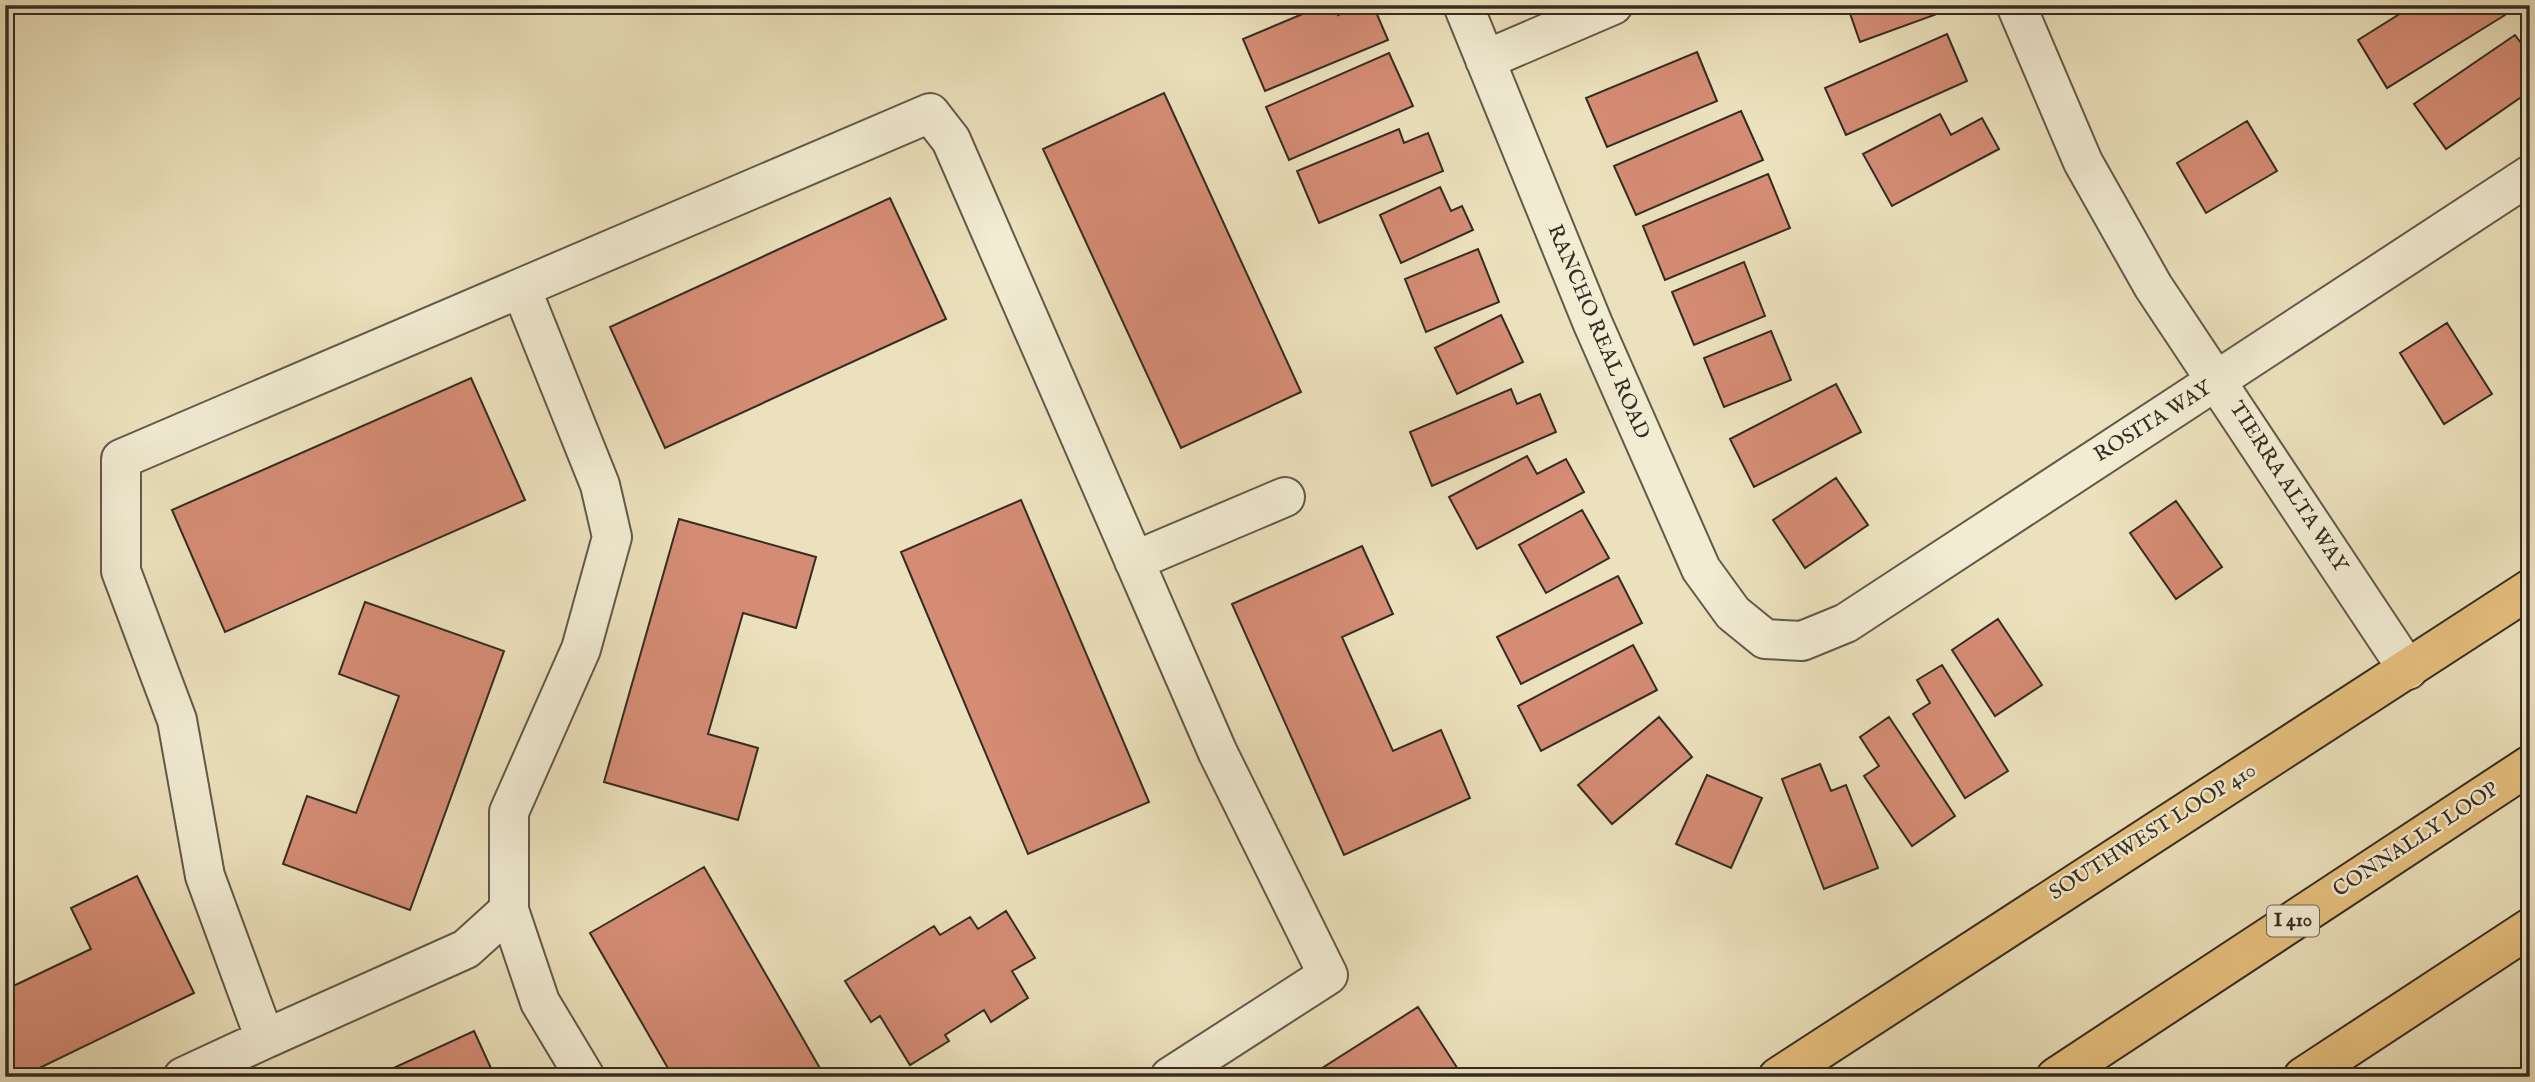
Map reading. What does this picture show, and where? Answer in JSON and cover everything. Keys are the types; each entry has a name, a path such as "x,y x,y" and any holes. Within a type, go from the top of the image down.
{"main road":[{"name":"SOUTHWEST LOOP 410","path":"1778,1077 2020,917 2408,670 2530,589"},
{"name":"CONNALLY LOOP","path":"2056,1077 2530,765"},
{"path":"2303,1077 2530,928"}],"street":[{"name":"RANCHO REAL ROAD","path":"1463,5 1593,324 1701,569 1733,613 1765,639"},
{"path":"1485,60 1613,5"},
{"name":"TIERRA ALTA WAY","path":"2016,5 2083,162 2153,286 2408,670"},
{"path":"265,1039 205,876 177,720 121,571 121,460 930,113 951,140 1218,753 1328,975 1170,1077"},
{"name":"ROSITA WAY","path":"1765,639 1802,640 1846,623 2048,488 2218,381 2530,175"},
{"path":"521,288 600,485 612,537 581,649 509,812 509,910 540,1002 585,1077"},
{"path":"1134,561 1285,498"},
{"path":"183,1077 466,949 509,910"}],"building":[{"path":"1324,5 1335,5 1338,15 1359,5 1373,5 1388,40 1265,91 1243,39"},
{"path":"1847,5 1934,5 1937,14 1860,42"},
{"path":"2414,5 2499,5 2505,15 2387,88 2358,40"},
{"path":"1947,34 1967,81 1846,135 1825,88"},
{"path":"2515,35 2530,55 2530,91 2446,149 2414,104"},
{"path":"1697,52 1717,101 1607,147 1586,98"},
{"path":"1389,53 1413,106 1289,160 1266,107"},
{"path":"1164,93 1301,392 1181,448 1043,149"},
{"path":"1741,111 1763,160 1636,215 1614,166"},
{"path":"1940,114 1951,135 1982,118 1999,149 1892,206 1863,154"},
{"path":"2247,121 2277,171 2206,213 2177,163"},
{"path":"1399,129 1404,143 1428,133 1443,171 1319,223 1297,171"},
{"path":"1768,174 1790,228 1665,280 1643,226"},
{"path":"1440,187 1451,211 1462,206 1473,230 1401,263 1380,215"},
{"path":"890,198 946,319 665,448 610,327"},
{"path":"1478,249 1499,302 1426,332 1405,279"},
{"path":"1744,262 1765,316 1694,345 1672,292"},
{"path":"1501,315 1523,362 1457,394 1435,348"},
{"path":"2447,323 2492,394 2444,424 2400,353"},
{"path":"1771,331 1791,380 1724,407 1704,358"},
{"path":"471,378 525,500 225,632 172,510"},
{"path":"1836,384 1861,432 1754,487 1730,439"},
{"path":"1511,389 1517,404 1540,394 1556,432 1432,486 1410,432"},
{"path":"1527,456 1537,474 1566,459 1584,492 1477,549 1449,497"},
{"path":"1836,478 1868,525 1805,568 1773,520"},
{"path":"1021,500 1149,802 1028,854 901,552"},
{"path":"2176,501 2222,567 2176,599 2130,533"},
{"path":"1582,510 1609,558 1546,593 1519,545"},
{"path":"679,519 816,557 796,628 743,613 708,734 758,748 738,820 604,782"},
{"path":"1362,546 1393,614 1342,637 1393,751 1441,730 1470,798 1344,855 1232,604"},
{"path":"1618,576 1642,623 1521,684 1497,637"},
{"path":"365,602 504,651 410,910 283,864 307,796 356,813 399,696 339,674"},
{"path":"1998,619 2042,685 1995,716 1952,650"},
{"path":"1633,645 1657,690 1541,751 1518,706"},
{"path":"1942,665 2008,771 1965,798 1913,714 1930,703 1917,680"},
{"path":"1659,717 1692,757 1612,824 1578,785"},
{"path":"1889,717 1955,816 1912,846 1864,776 1879,766 1860,737"},
{"path":"1820,764 1831,791 1846,785 1878,868 1824,889 1782,779"},
{"path":"1707,775 1762,798 1731,868 1676,844"},
{"path":"704,867 825,1077 673,1077 590,933"},
{"path":"137,876 194,993 21,1077 5,1077 5,990 91,949 71,908"},
{"path":"1006,911 1035,958 1012,971 1028,998 991,1022 984,1010 945,1035 949,1041 910,1065 880,1016 871,1022 845,981 934,926 940,935 970,917 978,929"},
{"path":"1418,1007 1463,1077 1308,1077"},
{"path":"474,1031 495,1077 374,1077"}]}
